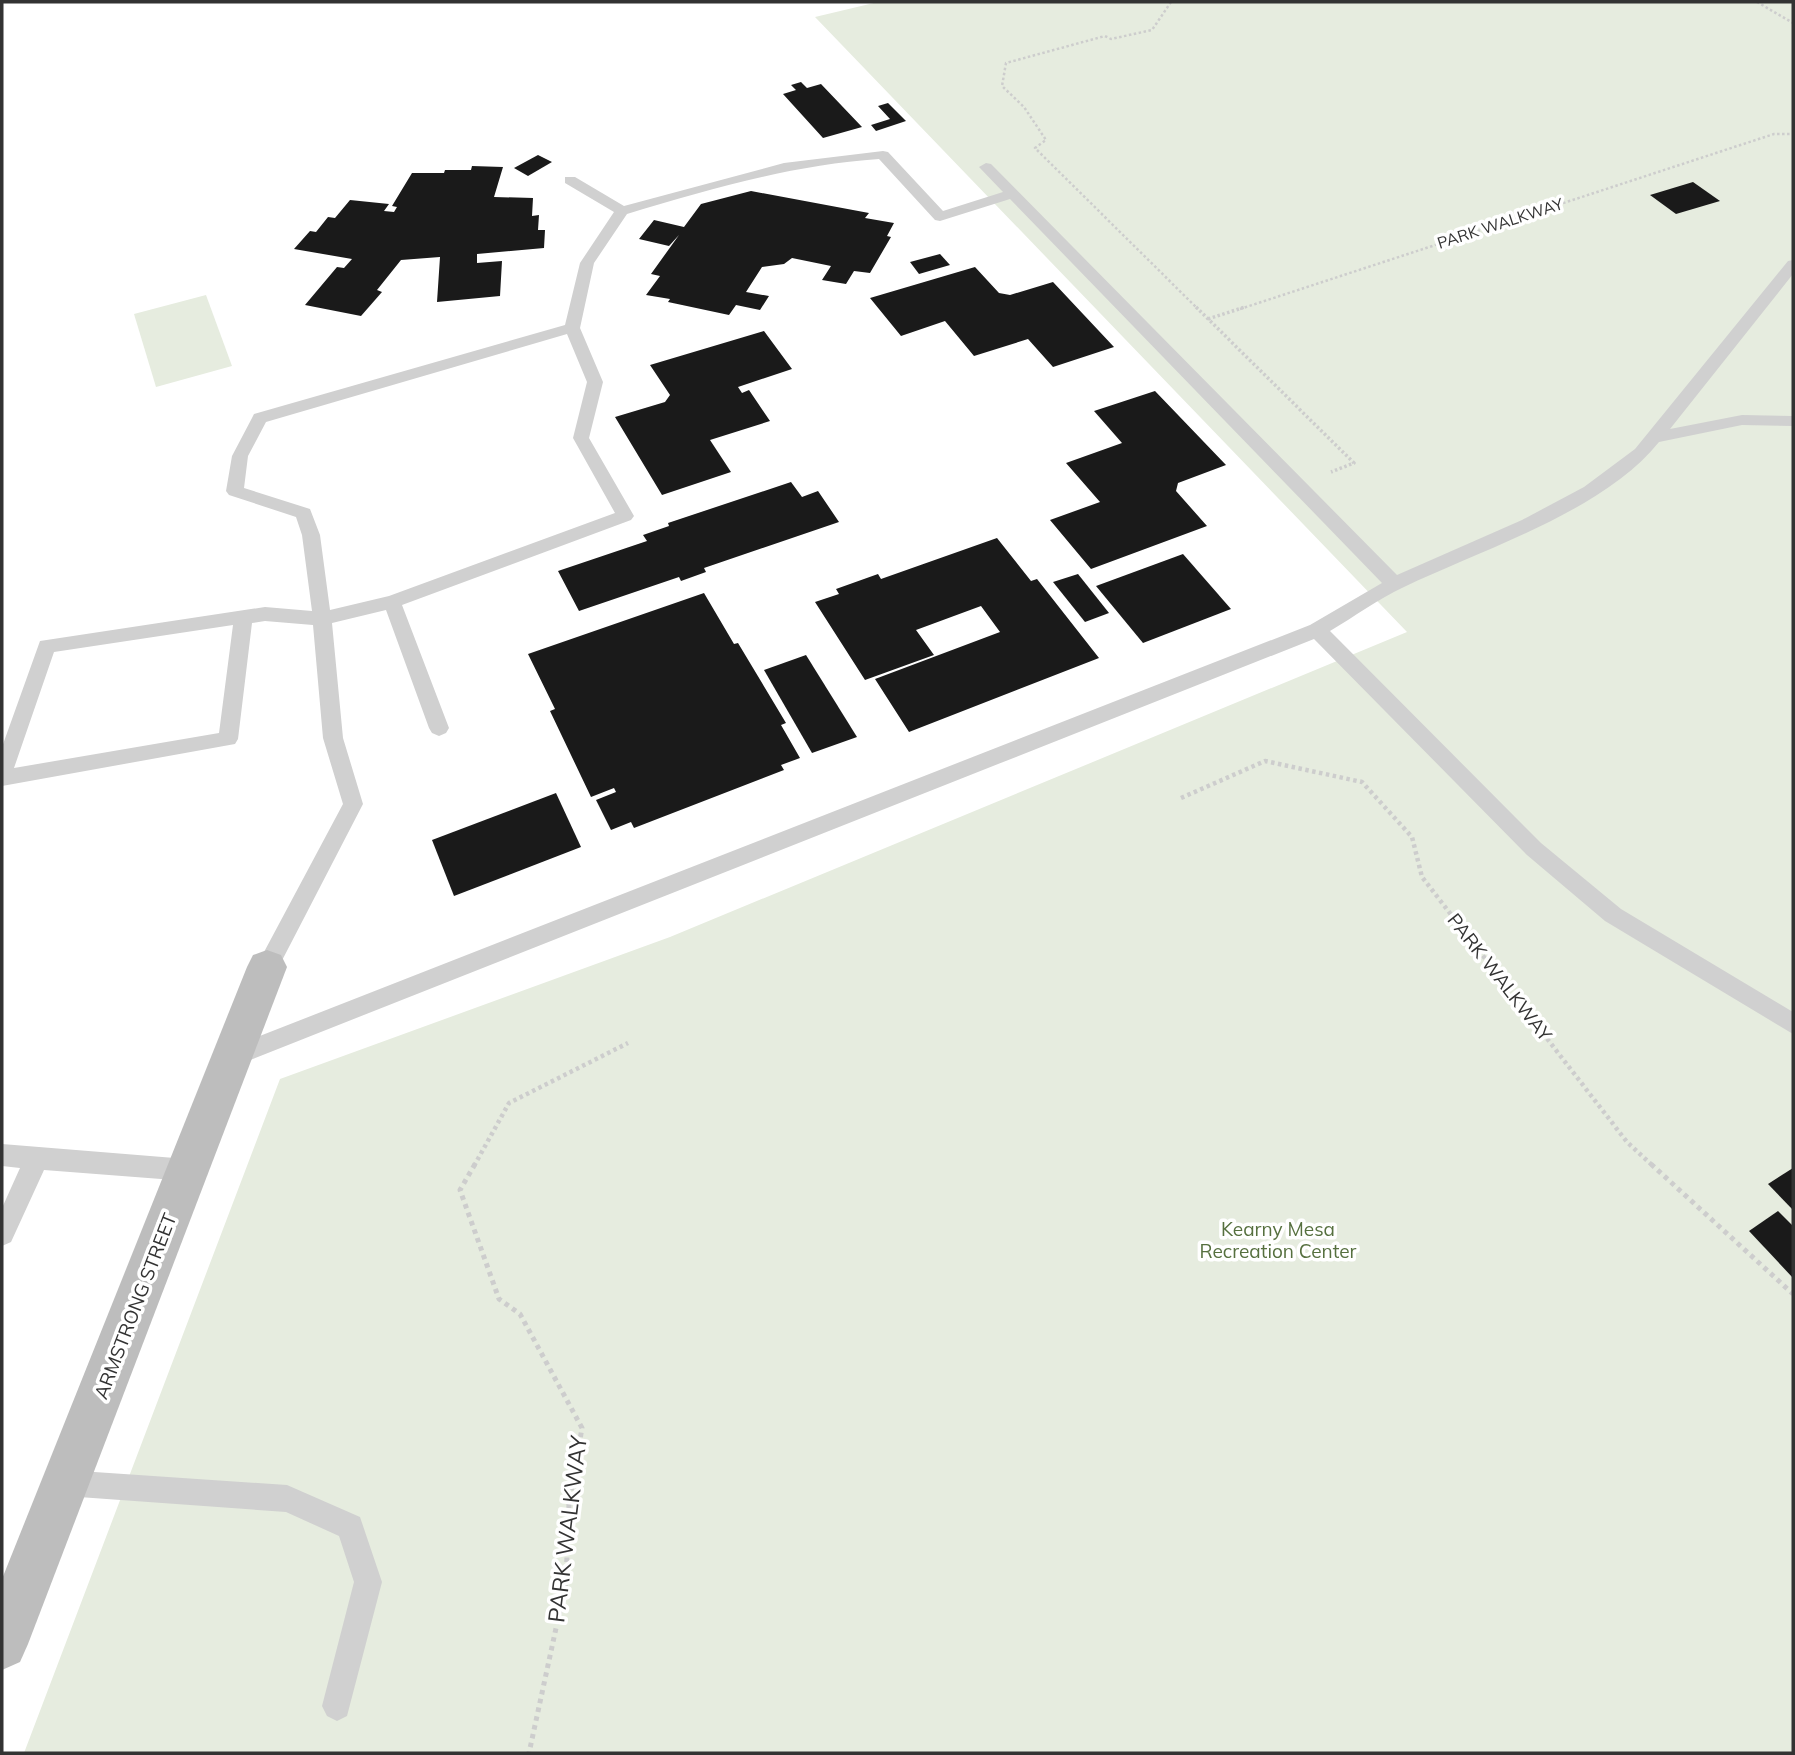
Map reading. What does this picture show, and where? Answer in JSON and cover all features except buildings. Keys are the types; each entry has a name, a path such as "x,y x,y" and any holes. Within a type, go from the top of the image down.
{"street":[{"name":"ARMSTRONG STREET","path":"2,1644 267,967"}],"lane":[{"path":"870,139 940,217 1012,194"},
{"path":"243,617 228,739 2,776 47,646 243,617 265,614 323,619 392,602 625,516 581,438 595,382 572,327 587,263 622,211 765,170 836,156 883,155"},
{"path":"986,167 1394,584"},
{"path":"570,180 622,211"},
{"path":"232,1057 1317,630 1394,584 1528,524 1590,491 1642,453 1793,264"},
{"path":"267,967 353,804 333,738 323,619 311,535 304,513 235,491 240,456 260,418 572,327"},
{"path":"1655,437 1742,420 1793,421"},
{"path":"392,602 439,728"},
{"path":"1317,630 1534,849 1603,907 1793,1024"},
{"path":"2,1155 187,1170"},
{"path":"2,1234 37,1158"},
{"path":"65,1483 287,1499 350,1527 368,1582 337,1706"}],"path":[{"path":"1171,2 1152,30 1111,39 1105,36 1006,63 1002,86 1024,107 1046,140 1035,148 1354,463 1329,473 1326,480"},
{"path":"1756,2 1793,21"},
{"name":"PARK WALKWAY","path":"1208,319 1774,134 1793,134"},
{"name":"PARK WALKWAY","path":"1181,798 1265,761 1362,782 1412,837 1422,877 1627,1142 1793,1294"},
{"name":"PARK WALKWAY","path":"529,1753 566,1582 569,1503 582,1428 520,1314 499,1299 460,1190 509,1103 628,1042"}],"green space":[{"name":"Kearny Mesa Recreation Center","path":"878,2 1793,2 1793,1753 24,1753 280,1079 670,937 1407,632 815,17"},
{"path":"206,295 232,366 156,387 134,314"}]}
